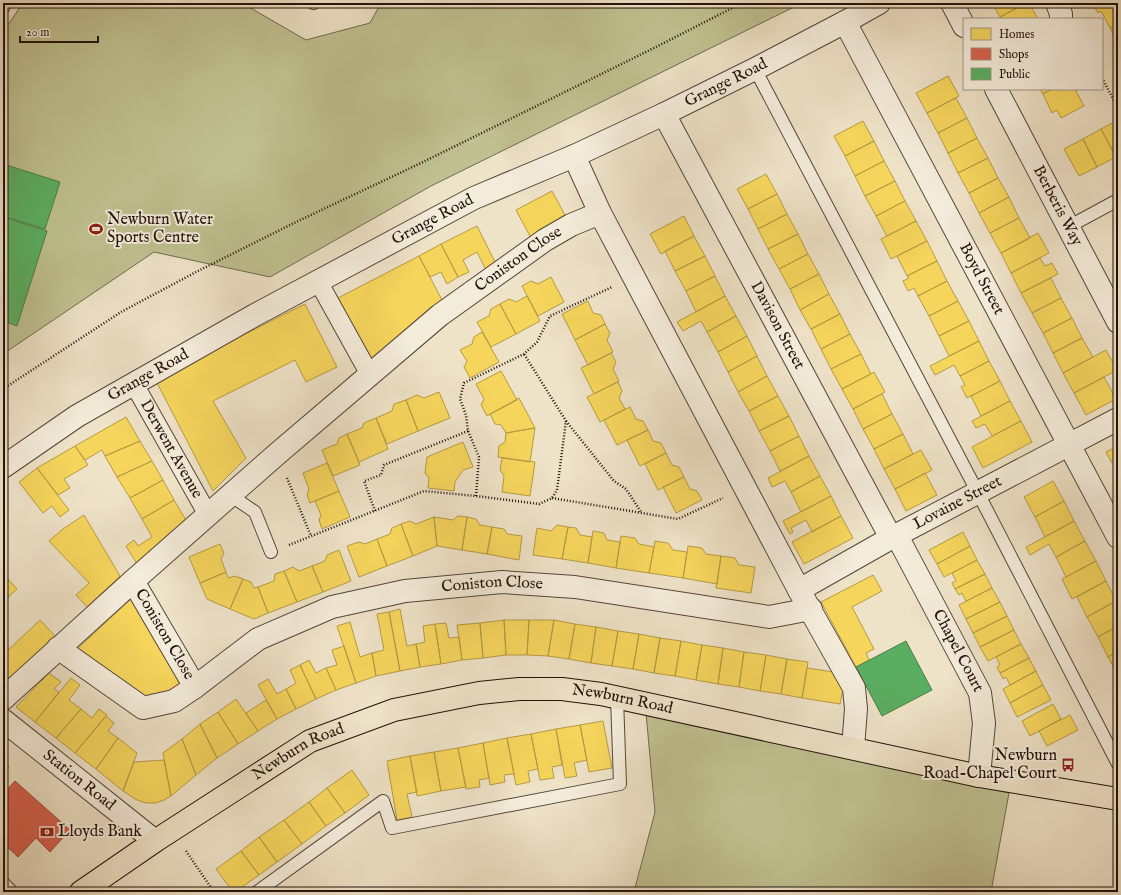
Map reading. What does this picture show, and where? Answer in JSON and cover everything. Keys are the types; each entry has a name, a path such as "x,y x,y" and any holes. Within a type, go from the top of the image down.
{"main road":[{"name":"Newburn Road","path":"81,892 155,841 310,741 394,710 479,693 520,689 562,689 601,694 979,776 1118,799"}],"street":[{"name":"Grange Road","path":"3,467 76,416 255,315 474,198 574,156 664,114 755,69 879,3"},
{"path":"952,3 963,24"},
{"path":"1057,3 1062,14 1061,18"},
{"name":"Boyd Street","path":"845,22 1118,537"},
{"name":"Berberis Way","path":"997,90 1118,322"},
{"name":"Davison Street","path":"664,114 894,537"},
{"path":"574,156 600,212 745,488 799,590 854,688 856,709 853,748"},
{"name":"Coniston Close","path":"3,699 230,495 440,315 545,240 571,225 600,212"},
{"path":"318,281 370,375"},
{"name":"Derwent Avenue","path":"134,384 208,515"},
{"name":"Lovaine Street","path":"799,590 894,537 1118,419"},
{"name":"Chapel Court","path":"894,537 980,693 984,723 979,776"},
{"name":"Coniston Close","path":"133,581 195,688"},
{"name":"Coniston Close","path":"58,648 143,708 174,701 195,688 258,639 332,607 405,591 502,582 575,587 769,617 811,609"},
{"name":"Station Road","path":"3,720 155,841"}],"lane":[{"path":"3,8 6,3"},
{"path":"755,69 978,493 1118,764"},
{"path":"1068,227 1118,200"},
{"path":"230,495 255,512 271,552"},
{"path":"257,892 383,801 392,828 620,784 617,698"},
{"path":"3,883 12,892"}],"path":[{"path":"3,389 122,312 198,271 647,52 742,3"},
{"path":"1103,80 1118,108"},
{"path":"476,496 479,457 468,432 466,415 460,399 464,383 524,354 537,342 550,316 634,277"},
{"path":"524,354 566,421 614,481 626,489 641,513"},
{"path":"271,552 424,491 539,504 552,498 557,490 566,421"},
{"path":"375,511 364,481 381,475 384,465 468,432"},
{"path":"277,454 311,536"},
{"path":"552,498 678,519 745,488"},
{"path":"184,849 214,892"}],"green space":[{"path":"23,3 242,3 306,40 370,23 381,3 802,3 431,186 270,277 154,252 3,354 3,32"},
{"path":"646,713 1009,793 991,892 634,892 655,812"}],"building: Homes":[{"path":"992,3 1026,3 1000,17"},
{"path":"1026,3 1029,3 1037,18 1000,18"},
{"path":"1118,3 1118,24 1110,28 1101,11 1098,13 1093,4"},
{"path":"1118,24 1118,43 1110,28"},
{"path":"948,76 959,96 927,113 916,93"},
{"path":"1041,90 1050,90 1043,94"},
{"path":"1050,90 1076,90 1084,106 1061,118 1057,110 1052,113 1043,94"},
{"path":"956,98 967,118 938,133 927,113"},
{"path":"967,118 977,138 948,153 938,133"},
{"path":"1118,120 1118,156 1116,157 1101,129"},
{"path":"863,121 874,141 845,156 834,136"},
{"path":"1101,129 1116,157 1097,167 1083,139"},
{"path":"977,138 988,158 958,173 948,153"},
{"path":"1083,139 1097,167 1079,176 1064,149"},
{"path":"874,141 884,161 855,176 845,156"},
{"path":"988,158 998,178 969,193 958,173"},
{"path":"884,161 895,181 865,196 855,176"},
{"path":"766,174 777,194 748,209 737,189"},
{"path":"998,178 1009,197 979,213 969,193"},
{"path":"895,181 905,201 876,216 865,196"},
{"path":"552,191 566,217 531,238 516,210"},
{"path":"777,194 787,214 758,229 748,209"},
{"path":"1009,197 1019,218 990,233 979,213"},
{"path":"905,201 916,221 887,236 876,216"},
{"path":"787,214 798,234 768,249 758,229"},
{"path":"684,216 694,236 661,254 650,234"},
{"path":"1019,218 1030,238 1001,253 990,233"},
{"path":"916,221 927,241 891,259 881,239"},
{"path":"477,226 495,262 486,270 477,252 463,260 469,272 458,277 441,244"},
{"path":"1038,233 1049,253 1011,273 1001,253"},
{"path":"798,234 808,254 779,269 768,249"},
{"path":"694,236 705,256 675,271 665,251"},
{"path":"927,241 937,261 907,276 897,256"},
{"path":"441,244 458,277 447,284 441,272 430,277 419,256"},
{"path":"808,254 819,274 790,289 779,269"},
{"path":"419,256 442,300 372,361 338,298"},
{"path":"705,256 715,276 686,291 675,271"},
{"path":"1040,258 1045,266 1052,263 1058,274 1021,293 1011,273"},
{"path":"937,261 947,281 918,296 914,288 908,291 903,281 909,278 907,276"},
{"path":"819,274 829,294 800,310 790,289"},
{"path":"715,276 725,296 696,312 686,291"},
{"path":"551,277 564,302 538,316 522,286 531,281 538,284"},
{"path":"1051,278 1061,298 1032,313 1021,293"},
{"path":"947,281 958,301 929,316 918,296"},
{"path":"829,294 840,314 811,329 800,310"},
{"path":"527,296 540,321 516,334 500,304 509,299 516,302"},
{"path":"725,296 736,316 707,332 701,321 683,331 677,322"},
{"path":"1061,298 1072,318 1043,333 1032,313"},
{"path":"588,301 593,313 601,315 605,324 575,340 562,314"},
{"path":"958,301 969,321 939,336 929,316"},
{"path":"305,304 337,367 306,382 295,360 213,401 246,458 213,491 155,379"},
{"path":"500,304 516,334 491,347 477,322 489,316 491,309"},
{"path":"840,314 850,334 821,349 811,329"},
{"path":"736,316 747,336 718,352 707,332"},
{"path":"1072,318 1082,338 1053,353 1043,333"},
{"path":"969,321 979,341 949,356 939,336"},
{"path":"605,324 610,333 607,340 613,352 588,365 575,340"},
{"path":"482,332 499,362 470,378 464,367 467,361 460,350 472,344 474,337"},
{"path":"850,334 861,354 831,369 821,349"},
{"path":"747,336 757,356 728,372 718,352"},
{"path":"1082,338 1093,357 1063,373 1053,353"},
{"path":"979,341 989,361 960,376 954,365 935,375 930,366"},
{"path":"1106,350 1117,370 1074,393 1063,373"},
{"path":"611,353 616,362 613,369 619,381 594,394 581,368"},
{"path":"861,354 871,374 842,389 831,369"},
{"path":"757,356 767,376 738,392 728,372"},
{"path":"989,361 1000,381 967,398 961,387 965,385 960,376"},
{"path":"501,371 517,400 487,416 481,405 484,399 476,384"},
{"path":"874,372 885,392 853,409 842,389"},
{"path":"767,376 778,396 749,411 738,392"},
{"path":"1104,377 1116,399 1086,415 1074,393"},
{"path":"1000,381 1010,401 981,416 971,396"},
{"path":"618,382 622,391 619,398 625,409 600,422 587,397"},
{"path":"439,392 450,418 418,431 406,400 417,395 424,398"},
{"path":"882,394 892,414 863,429 853,409"},
{"path":"778,396 789,416 759,431 749,411"},
{"path":"519,398 535,428 506,433 501,425 495,424 490,414"},
{"path":"406,400 418,431 387,444 376,418 392,411 394,404"},
{"path":"1010,401 1021,421 992,436 985,424 976,428 972,421"},
{"path":"630,407 636,419 643,421 648,430 617,445 604,420"},
{"path":"892,414 903,434 874,449 863,429"},
{"path":"789,416 799,436 770,451 759,431"},
{"path":"126,417 140,441 105,456 102,450 85,460 75,446"},
{"path":"376,418 388,449 359,462 347,434 362,428 364,423"},
{"path":"1021,421 1032,442 983,468 972,447"},
{"path":"535,428 530,462 498,457 499,446 505,442 506,433"},
{"path":"648,430 653,441 661,443 666,453 640,466 627,440"},
{"path":"347,434 360,465 333,476 322,450 337,444 339,438"},
{"path":"903,434 913,454 884,469 874,449"},
{"path":"799,436 809,456 780,471 770,451"},
{"path":"140,441 152,461 117,477 105,456"},
{"path":"463,442 473,467 463,470 455,482 454,491 428,488 429,478 425,473 427,457"},
{"path":"75,446 88,465 64,479 70,488 58,495 37,468"},
{"path":"1118,446 1118,471 1117,472 1106,452"},
{"path":"921,450 932,470 895,489 884,469"},
{"path":"666,453 672,465 679,467 684,477 658,490 645,464"},
{"path":"809,456 820,476 791,492 785,481 772,487 768,478"},
{"path":"502,458 535,462 530,496 502,492 504,476 500,470"},
{"path":"152,461 163,480 130,498 117,477"},
{"path":"327,463 339,491 310,503 307,495 309,489 303,473"},
{"path":"37,468 69,510 60,517 52,506 43,513 19,482"},
{"path":"925,473 937,495 906,511 895,489"},
{"path":"820,476 831,496 801,512 791,492"},
{"path":"684,477 690,489 697,491 702,500 676,513 663,487"},
{"path":"163,480 174,500 142,519 130,498"},
{"path":"1053,481 1064,501 1035,517 1024,497"},
{"path":"339,491 350,517 322,529 319,520 321,515 315,501"},
{"path":"831,496 841,516 812,532 806,520 791,528 793,532 790,534 783,521"},
{"path":"174,500 186,520 137,564 126,546 134,540 138,546 152,537 142,519"},
{"path":"1064,501 1074,521 1045,537 1035,517"},
{"path":"84,515 120,576 87,607 76,595 89,583 49,541 63,529"},
{"path":"458,516 467,517 462,550 437,546 434,517 453,520"},
{"path":"841,516 853,538 804,564 792,542"},
{"path":"434,517 437,546 413,556 401,524 410,521 416,524"},
{"path":"467,517 476,519 480,525 492,527 487,554 462,550"},
{"path":"1074,521 1085,541 1056,557 1049,544 1030,555 1026,547"},
{"path":"401,524 413,556 387,566 377,539 390,534 392,528"},
{"path":"557,525 568,527 562,559 533,555 537,528 551,531"},
{"path":"492,527 504,529 507,534 522,536 519,560 487,554"},
{"path":"568,527 576,528 580,535 592,537 588,563 562,559"},
{"path":"593,531 604,533 607,540 620,542 616,568 588,563"},
{"path":"963,532 970,546 937,564 929,550"},
{"path":"621,536 635,538 639,544 654,547 649,573 616,568"},
{"path":"377,539 387,566 359,577 347,546 359,542 365,544"},
{"path":"655,541 668,543 673,550 687,552 683,578 649,573"},
{"path":"1085,541 1096,561 1066,577 1056,557"},
{"path":"220,544 224,553 221,559 226,572 200,583 189,557"},
{"path":"688,546 702,548 706,554 721,556 717,584 683,578"},
{"path":"970,546 977,560 944,577 937,564"},
{"path":"339,550 351,581 323,592 312,566 325,561 327,555"},
{"path":"721,556 735,558 739,565 755,567 751,593 716,588"},
{"path":"977,560 985,574 955,589 952,583 956,581 952,573"},
{"path":"1096,561 1106,581 1072,599 1062,579"},
{"path":"312,566 323,592 297,602 284,571 293,567 299,571"},
{"path":"284,571 297,602 268,613 258,587 274,581 275,574"},
{"path":"226,572 228,578 235,576 243,579 230,609 207,599 200,583"},
{"path":"3,574 17,589 3,602"},
{"path":"985,574 992,588 966,601 962,593 959,595 955,589"},
{"path":"873,575 882,591 852,607 874,649 866,653 869,660 856,667 821,602"},
{"path":"243,579 251,582 254,588 258,587 268,613 254,619 230,609"},
{"path":"1106,581 1116,601 1087,617 1077,597"},
{"path":"992,588 1000,602 966,619 959,605"},
{"path":"132,598 182,682 167,693 141,698 77,649"},
{"path":"1116,601 1118,604 1118,626 1098,637 1087,617"},
{"path":"1000,602 1007,616 973,633 966,619"},
{"path":"400,609 407,646 416,644 420,667 400,671 389,612"},
{"path":"389,612 400,671 376,676 372,653 384,650 377,614"},
{"path":"1007,616 1014,630 980,647 973,633"},
{"path":"40,620 56,637 3,687 3,655"},
{"path":"504,620 506,655 483,658 480,623"},
{"path":"504,620 529,620 527,655 506,655"},
{"path":"529,620 554,620 548,656 527,655"},
{"path":"554,620 575,624 569,659 548,656"},
{"path":"350,622 360,657 372,653 376,676 356,683 337,626"},
{"path":"446,623 449,638 459,637 462,660 441,664 435,624"},
{"path":"480,623 483,658 462,660 457,625"},
{"path":"435,624 441,664 420,667 416,644 425,642 423,626"},
{"path":"575,624 596,627 591,663 569,659"},
{"path":"1118,626 1118,651 1108,657 1098,637"},
{"path":"596,627 618,631 612,666 591,663"},
{"path":"1014,630 1021,644 988,661 980,647"},
{"path":"618,631 639,634 633,669 612,666"},
{"path":"639,634 660,638 654,673 633,669"},
{"path":"660,638 681,641 675,676 654,673"},
{"path":"681,641 702,645 696,680 675,676"},
{"path":"1021,644 1029,658 1000,673 997,667 1000,665 996,657"},
{"path":"702,645 723,648 718,684 696,680"},
{"path":"344,646 356,683 336,690 326,668 337,665 332,650"},
{"path":"723,648 744,652 739,687 718,684"},
{"path":"1118,651 1118,675 1108,657"},
{"path":"744,652 766,655 760,691 739,687"},
{"path":"766,655 787,659 781,694 760,691"},
{"path":"1029,658 1036,671 1010,685 1006,677 1003,679 1000,673"},
{"path":"787,659 808,662 802,698 781,694"},
{"path":"309,660 316,673 326,668 336,690 316,699 300,665"},
{"path":"300,665 316,699 296,709 286,689 296,683 290,670"},
{"path":"807,668 834,672 843,689 840,704 802,698"},
{"path":"1036,671 1043,685 1010,703 1003,689"},
{"path":"49,673 61,682 54,689 59,692 35,722 16,707"},
{"path":"71,678 80,685 69,700 81,709 56,738 35,722"},
{"path":"268,679 277,694 286,689 296,709 277,719 258,685"},
{"path":"1043,685 1051,700 1017,717 1010,703"},
{"path":"236,699 258,731 238,744 218,712"},
{"path":"266,700 277,719 258,731 246,713"},
{"path":"1053,704 1061,719 1030,736 1022,721"},
{"path":"81,709 92,718 99,709 107,715 75,753 56,738"},
{"path":"218,712 238,744 217,758 200,724"},
{"path":"1070,715 1078,730 1047,746 1039,731"},
{"path":"106,716 114,723 108,731 118,738 96,769 75,753"},
{"path":"603,721 612,768 589,772 580,725"},
{"path":"200,724 217,758 196,775 182,739"},
{"path":"580,725 587,760 574,763 577,776 565,778 556,729"},
{"path":"556,729 562,765 552,767 554,778 540,780 531,734"},
{"path":"531,734 538,769 528,771 530,782 516,785 507,738"},
{"path":"118,738 137,753 123,791 96,769"},
{"path":"507,738 514,774 504,775 505,782 490,785 483,743"},
{"path":"182,739 196,775 171,796 163,753"},
{"path":"483,743 489,778 479,780 480,787 466,789 458,748"},
{"path":"458,748 466,787 441,791 434,752"},
{"path":"434,752 441,791 417,796 410,756"},
{"path":"410,756 417,792 407,794 412,817 397,820 387,761"},
{"path":"164,760 171,796 156,803 146,803 137,800 123,791 134,762"},
{"path":"3,762 9,767 3,774"},
{"path":"352,770 369,795 345,813 327,788"},
{"path":"327,788 345,813 326,826 309,802"},
{"path":"309,802 326,826 302,844 284,820"},
{"path":"284,820 302,844 277,862 259,837"},
{"path":"259,837 277,862 259,875 241,851"},
{"path":"241,851 259,875 233,892 216,869"}],"building: Shops":[{"path":"15,781 70,830 50,852 36,838 18,857 3,843 3,814 5,811 3,809 3,794"}],"building: Public":[{"path":"3,164 60,182 45,229 3,216"},
{"path":"3,217 47,231 17,326 3,321"},
{"path":"906,641 932,690 882,716 856,667"}],"place":[{"name":"Newburn Water Sports Centre","path":"96,229"},
{"name":"Newburn Road-Chapel Court","path":"1068,765"},
{"name":"Lloyds Bank","path":"47,832"}]}
